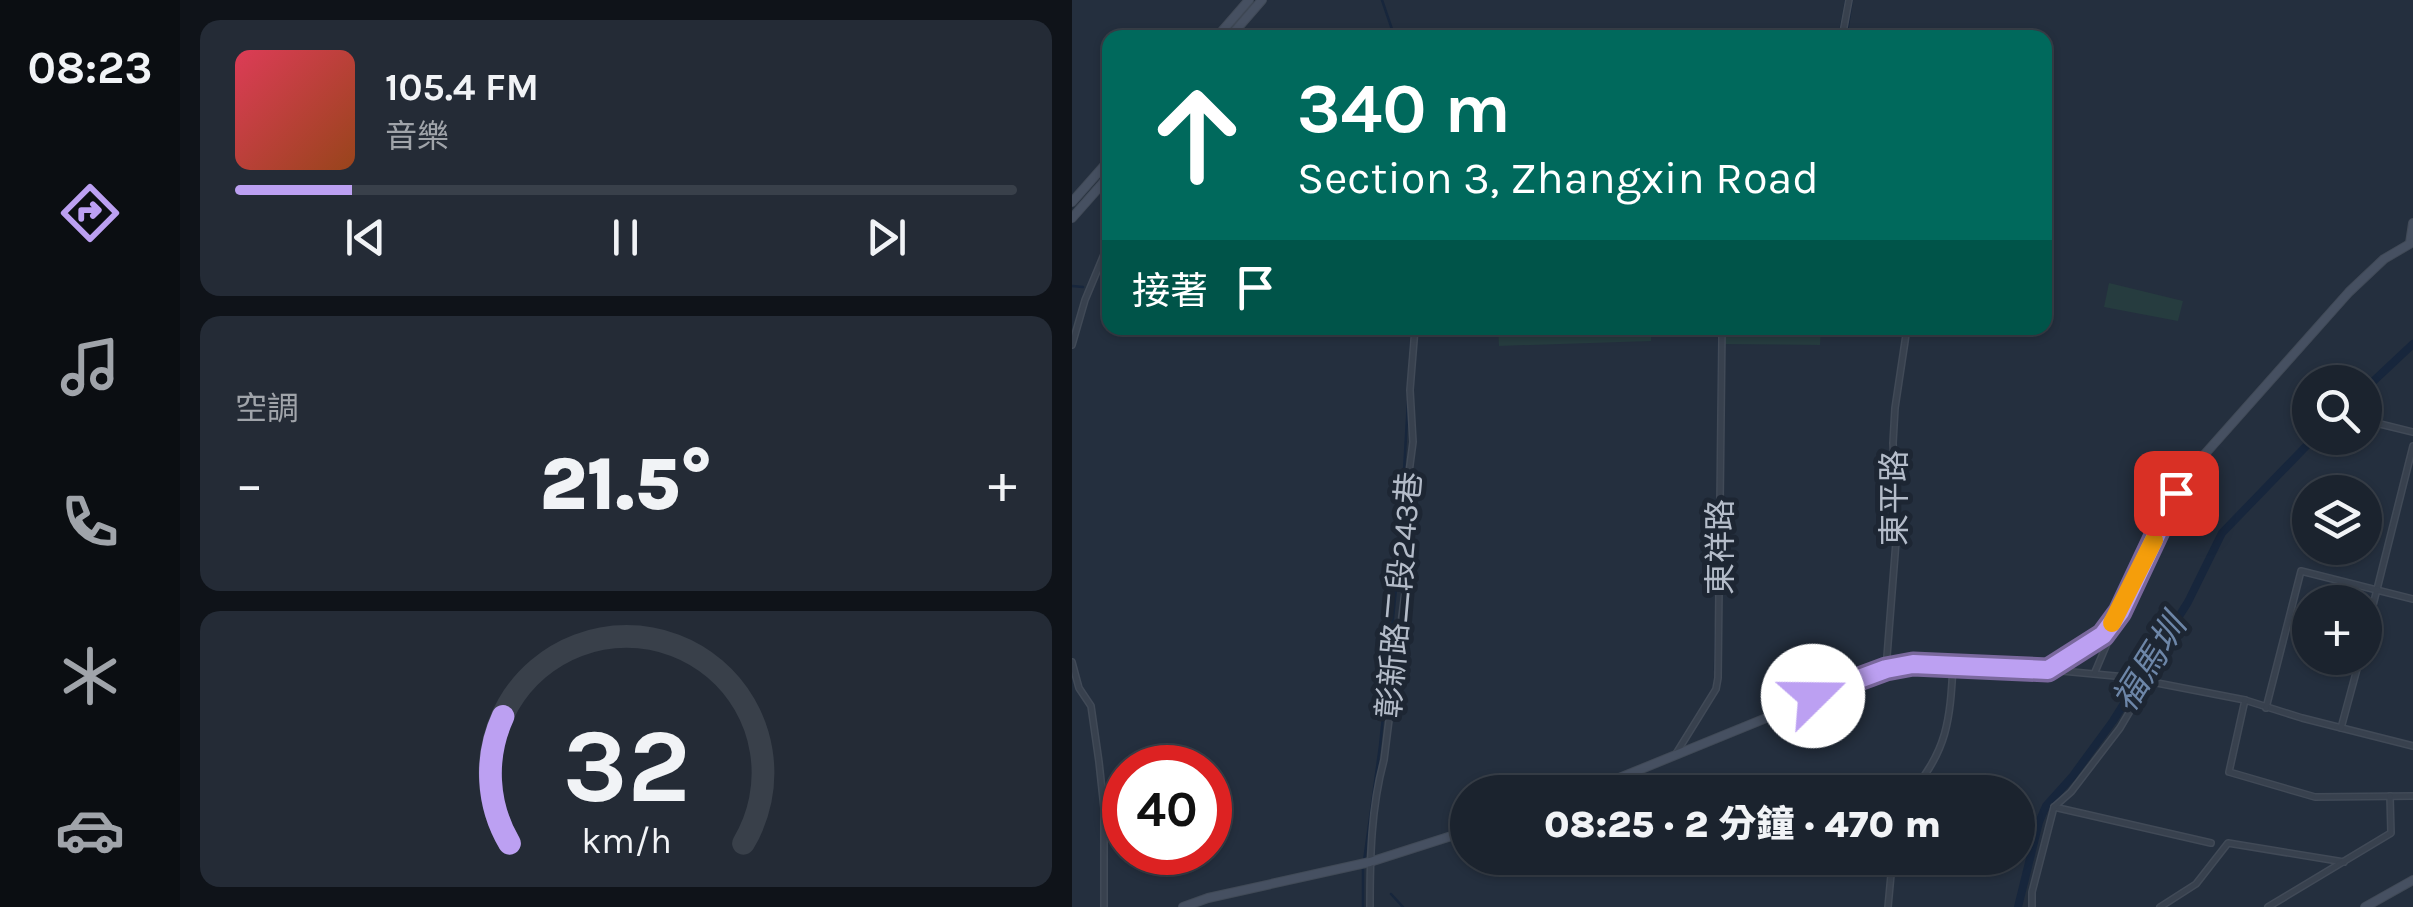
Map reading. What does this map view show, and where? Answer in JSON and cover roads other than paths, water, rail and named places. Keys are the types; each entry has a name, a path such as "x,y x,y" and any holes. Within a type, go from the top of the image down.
{"street":[{"path":"1233,30 1249,0"},
{"path":"1225,30 1262,0"},
{"path":"1844,30 1850,0"},
{"path":"1072,202 1102,169"},
{"path":"1072,218 1102,183"},
{"path":"2095,672 2174,495 2188,473 2349,292 2384,259 2411,243 2412,223"},
{"path":"1072,345 1102,260"},
{"name":"彰新路二段243巷","path":"1370,907 1366,863 1408,576 1414,335"},
{"name":"東祥路","path":"1676,755 1716,689 1718,678 1722,335"},
{"name":"東平路","path":"1886,669 1897,529 1893,443 1906,335"},
{"path":"2382,424 2412,432"},
{"path":"2379,585 2412,446"},
{"path":"2297,585 2301,570 2359,585"},
{"path":"2382,591 2412,599"},
{"path":"2266,708 2292,605"},
{"path":"2048,670 2103,635 2120,612"},
{"path":"1072,662 1079,688 1091,706 1100,762 1104,907"},
{"path":"1627,775 1886,669 1913,664 2095,672 2126,677 2245,700 2412,746"},
{"path":"1927,775 1946,734 1953,666"},
{"path":"2340,728 2355,675"},
{"path":"2032,907 2032,892 2054,807 2110,740 2144,681"},
{"path":"2245,700 2229,772 2315,797 2412,796"},
{"path":"2268,907 2391,833 2390,796"},
{"path":"2054,807 2211,843"},
{"path":"1183,907 1366,863 1450,836"},
{"path":"2160,907 2196,884 2228,843 2344,862"},
{"path":"1888,907 1891,875"},
{"path":"2367,906 2412,880"}],"waterway":[{"path":"1382,0 1392,30"},
{"path":"1840,30 1846,0"},
{"path":"1847,30 1852,0"},
{"path":"1072,286 1083,287"},
{"path":"1410,358 1412,335"},
{"path":"1718,499 1719,335"},
{"name":"福馬圳","path":"2382,373 2413,344"},
{"path":"1364,861 1399,559 1408,401"},
{"name":"福馬圳","path":"2018,907 2046,806 2113,721 2188,602 2222,533 2298,455"},
{"path":"1715,670 1716,627"},
{"path":"1363,869 1363,907"},
{"path":"1391,894 1403,907"}]}
